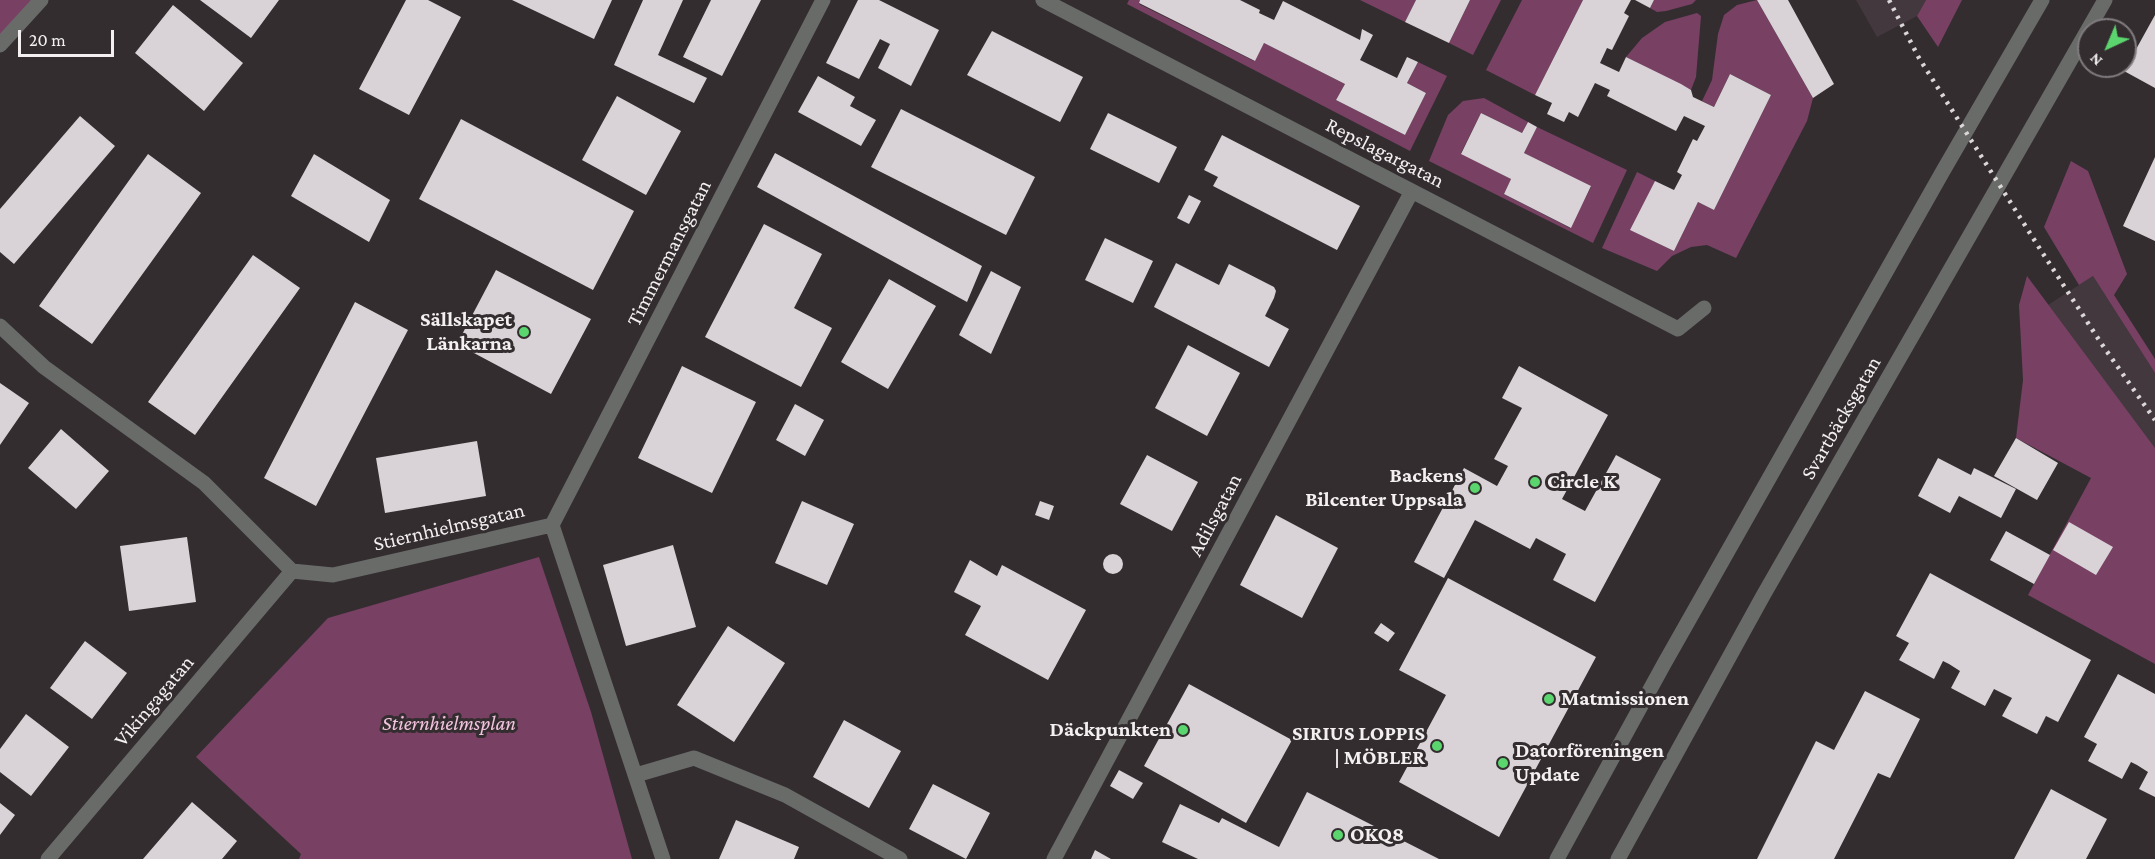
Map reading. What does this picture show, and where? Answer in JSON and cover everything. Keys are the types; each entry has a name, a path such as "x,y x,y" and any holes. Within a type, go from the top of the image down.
{"street":[{"path":"0,45 41,0"},
{"name":"Timmermansgatan","path":"552,525 823,0"},
{"name":"Repslagargatan","path":"1043,0 1678,329 1704,308"},
{"name":"Svartbäcksgatan","path":"1557,859 1664,664 2042,0"},
{"name":"Svartbäcksgatan","path":"1618,859 1764,594 2105,0"},
{"name":"Adilsgatan","path":"1054,859 1412,191"},
{"path":"0,327 44,367 204,483 292,571"},
{"name":"Stiernhielmsgatan","path":"292,571 333,575 552,525 663,859"},
{"name":"Vikingagatan","path":"48,859 292,571"},
{"path":"636,775 694,758 785,795 900,859"}],"shaded area":[{"path":"1856,0 1926,0 1917,16 1877,37"},
{"path":"2093,276 2155,373 2155,448 2048,305"}],"green space":[{"path":"0,0 32,0 0,37"},
{"path":"1129,0 1140,0 1139,4 1254,61 1264,43 1345,84 1336,100 1405,135 1426,93 1407,83 1418,62 1447,76 1410,151 1127,4"},
{"path":"1360,0 1416,0 1405,22"},
{"path":"1470,0 1501,0 1473,55 1449,43"},
{"path":"1522,0 1583,0 1535,95 1486,70"},
{"path":"1654,0 1696,0 1692,4 1657,12 1650,8"},
{"path":"1757,0 1813,98 1807,121 1736,258 1707,245 1691,247 1672,256 1657,271 1602,248 1637,172 1655,181 1631,230 1674,251 1698,202 1714,210 1771,95 1730,74 1714,107 1702,101 1712,80 1718,34 1724,15 1737,5"},
{"path":"1926,0 1962,0 1938,47 1917,16"},
{"path":"1697,13 1701,16 1696,77 1691,90 1626,57 1642,38 1665,22"},
{"path":"1484,98 1528,122 1522,133 1481,113 1461,153 1511,179 1504,194 1570,228 1591,187 1524,153 1537,127 1627,170 1593,243 1429,161 1448,115 1463,101"},
{"path":"2071,161 2088,171 2127,274 2114,295 2155,359 2155,373 2093,276 2079,285 2044,227"},
{"path":"2027,276 2155,448 2155,664 2028,595 2091,478 2016,438 2023,380 2019,305"},
{"name":"Stiernhielmsplan","path":"539,557 591,712 632,859 299,859 301,854 196,757 328,618"}],"building":[{"path":"200,0 279,0 251,38"},
{"path":"406,0 428,0 461,17 409,115 359,89"},
{"path":"512,0 612,0 594,39"},
{"path":"643,0 683,0 658,55 707,78 694,103 614,65"},
{"path":"711,0 761,0 722,76 683,57"},
{"path":"858,0 879,0 939,30 911,86 878,68 890,44 880,39 859,79 826,63"},
{"path":"1140,0 1240,0 1274,20 1283,1 1360,40 1362,29 1373,35 1360,60 1397,78 1407,57 1418,62 1407,83 1426,93 1405,135 1336,100 1345,84 1264,43 1255,61 1139,3"},
{"path":"1416,0 1470,0 1449,43 1405,22"},
{"path":"1583,0 1631,0 1624,13 1629,16 1612,50 1607,48 1600,63 1619,72 1626,57 1681,84 1691,90 1693,97 1714,107 1730,74 1771,95 1714,210 1698,202 1674,251 1630,230 1655,181 1674,190 1682,175 1677,172 1693,139 1697,141 1705,126 1684,116 1676,131 1607,96 1610,90 1595,83 1578,117 1569,112 1564,122 1547,114 1552,103 1535,95"},
{"path":"1635,0 1654,0 1650,8"},
{"path":"1757,0 1788,0 1834,84 1813,98"},
{"path":"173,5 243,63 204,111 135,53"},
{"path":"2155,15 2155,88 2137,78 2137,48"},
{"path":"992,31 1083,77 1060,122 967,75"},
{"path":"818,76 855,97 850,106 876,120 861,146 798,112"},
{"path":"617,96 681,131 646,195 582,160"},
{"path":"901,109 1035,177 1006,235 871,167"},
{"path":"1108,113 1177,147 1159,183 1090,149"},
{"path":"1481,113 1522,133 1528,122 1537,127 1524,153 1591,186 1571,228 1504,194 1511,179 1461,154"},
{"path":"80,116 115,146 14,264 0,252 0,209"},
{"path":"461,119 634,211 593,290 419,199"},
{"path":"1222,135 1360,206 1337,250 1213,186 1218,177 1204,170"},
{"path":"775,153 982,266 967,302 757,187"},
{"path":"148,154 201,193 92,344 39,306"},
{"path":"314,154 390,200 369,242 291,196"},
{"path":"2155,157 2155,241 2123,226"},
{"path":"1189,195 1201,201 1189,224 1177,218"},
{"path":"764,224 822,254 794,308 832,328 801,387 705,337"},
{"path":"1105,238 1153,261 1133,303 1085,280"},
{"path":"253,255 300,288 195,435 148,402"},
{"path":"1176,263 1219,285 1229,264 1274,287 1276,291 1274,298 1265,316 1289,329 1269,367 1154,307"},
{"name":"Sällskapet Länkarna","path":"496,270 591,319 551,394 457,344"},
{"path":"991,271 1021,287 991,354 959,335"},
{"path":"889,279 936,306 888,389 841,362"},
{"path":"355,302 408,330 316,506 264,478"},
{"path":"1188,345 1240,373 1207,436 1155,408"},
{"path":"682,366 756,402 712,493 638,458"},
{"name":"Circle K","path":"1519,366 1608,415 1562,499 1585,511 1616,455 1661,479 1595,602 1553,580 1566,554 1536,538 1530,549 1475,520 1444,578 1414,562 1464,468 1497,486 1508,466 1494,459 1522,408 1502,398"},
{"path":"0,383 29,403 0,445"},
{"path":"795,404 824,420 805,456 776,440"},
{"path":"61,429 109,471 76,509 28,468"},
{"path":"2016,438 2058,463 2037,500 1994,476"},
{"path":"477,441 486,496 385,513 376,458"},
{"path":"1147,455 1198,482 1172,531 1120,504"},
{"path":"1938,458 1971,475 1974,468 2016,489 2001,518 1959,496 1950,513 1918,496"},
{"path":"802,501 854,524 827,585 775,563"},
{"path":"1040,501 1054,506 1049,520 1035,515"},
{"path":"1276,515 1338,548 1302,618 1240,585"},
{"path":"2069,522 2113,547 2096,575 2053,550"},
{"path":"2006,531 2050,555 2034,584 1990,560"},
{"path":"187,537 196,602 129,611 120,546"},
{"path":"673,545 696,627 626,646 603,565"},
{"path":"1113,554 1120,557 1123,564 1120,571 1113,574 1106,571 1103,564 1106,557"},
{"path":"970,560 997,576 1002,565 1086,610 1048,680 965,635 981,606 954,592"},
{"path":"1930,573 2091,660 2058,722 2046,716 2037,734 2002,716 2012,698 1994,689 1985,706 1951,688 1960,671 1949,664 1943,661 1934,679 1899,660 1909,643 1896,636"},
{"path":"1448,578 1596,657 1499,837 1399,782 1446,695 1399,670"},
{"path":"1381,623 1395,633 1388,642 1374,633"},
{"path":"728,626 785,663 734,742 677,705"},
{"path":"85,641 127,673 92,719 50,688"},
{"path":"2118,674 2155,694 2155,797 2139,789 2148,772 2137,765 2131,762 2122,779 2088,761 2097,744 2084,737"},
{"path":"1189,684 1292,740 1246,823 1144,766"},
{"path":"1865,691 1920,719 1890,778 1878,773 1834,859 1757,859 1816,741 1834,750"},
{"path":"26,714 69,747 31,796 0,772 0,749"},
{"path":"844,720 901,751 869,808 813,777"},
{"path":"1119,770 1143,783 1133,799 1110,786"},
{"path":"933,784 990,813 966,859 909,829"},
{"path":"2051,789 2107,819 2086,859 2014,859"},
{"name":"OKQ8","path":"1307,792 1439,859 1198,859 1162,842 1180,804 1219,823 1222,818 1279,847"},
{"path":"192,802 237,841 222,859 143,859"},
{"path":"0,803 15,815 0,835"},
{"path":"736,820 799,847 794,859 719,859"},
{"path":"1095,850 1111,859 1091,859"}],"railway":[{"path":"1889,0 1919,58 2101,343 2155,420"}],"place":[{"name":"Sällskapet Länkarna","path":"524,332"},
{"name":"Circle K","path":"1535,482"},
{"name":"Backens Bilcenter Uppsala","path":"1475,488"},
{"name":"Matmissionen","path":"1549,699"},
{"name":"Däckpunkten","path":"1183,730"},
{"name":"SIRIUS LOPPIS | MÖBLER","path":"1437,746"},
{"name":"Datorföreningen Update","path":"1503,763"},
{"name":"OKQ8","path":"1338,835"}]}
